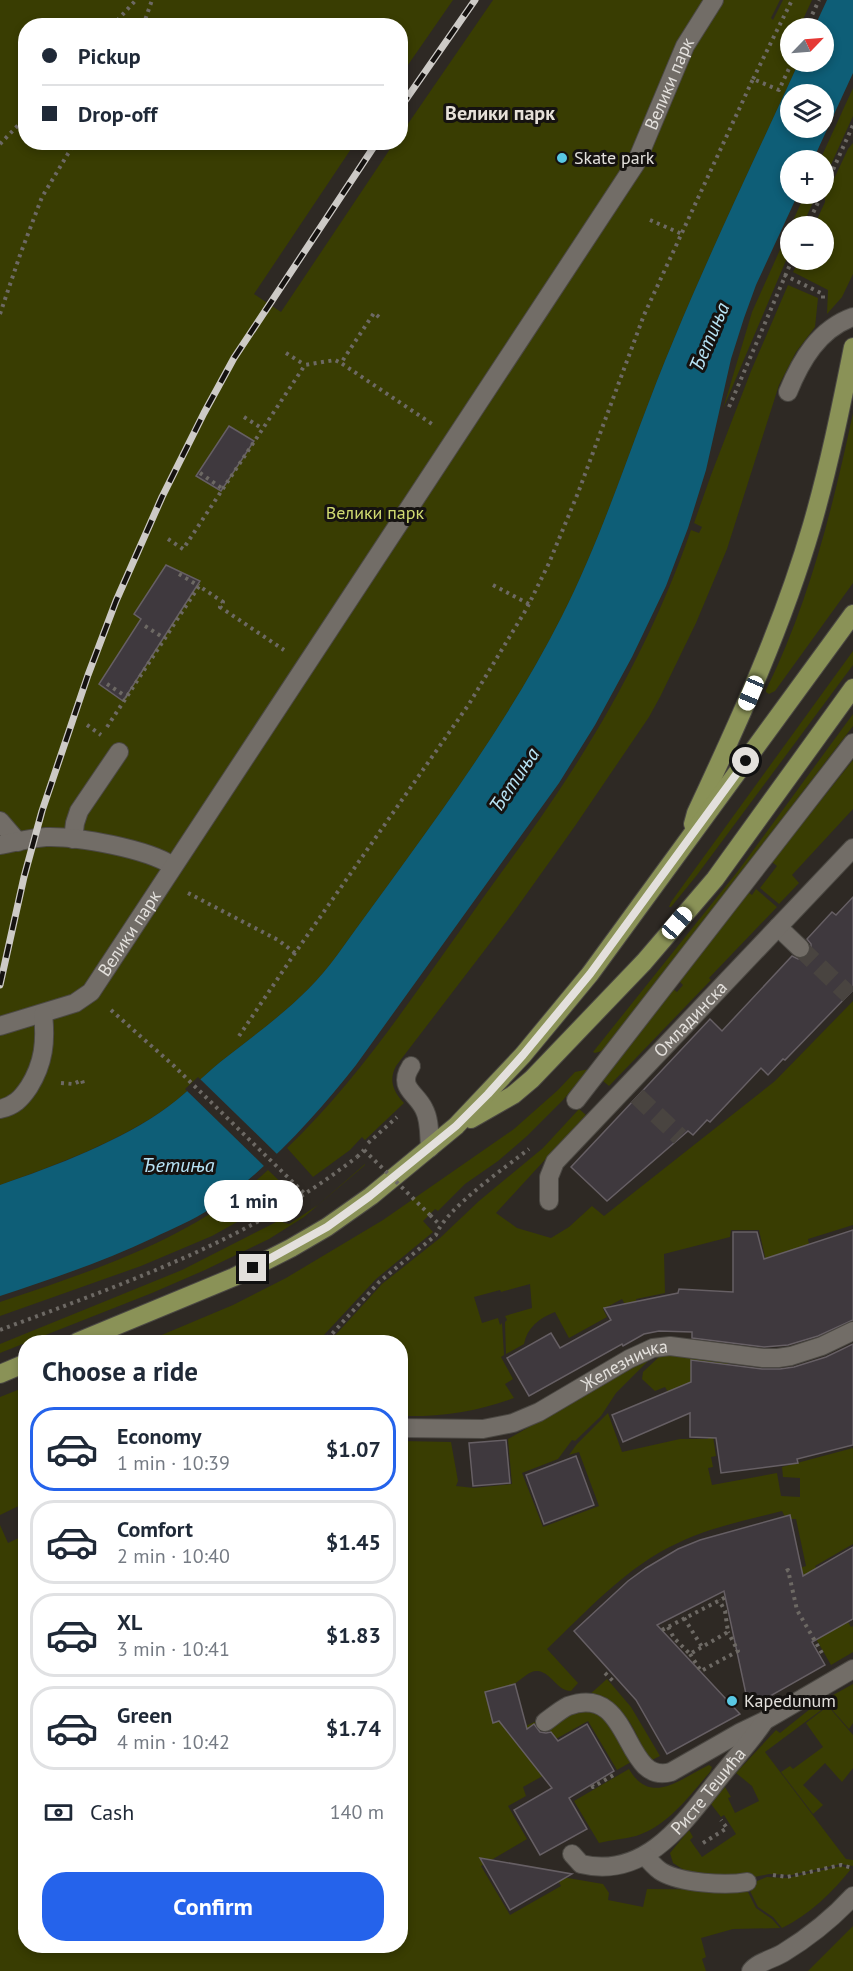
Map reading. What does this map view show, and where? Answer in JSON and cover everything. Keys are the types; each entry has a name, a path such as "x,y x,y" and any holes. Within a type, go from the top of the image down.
{"main road":[{"path":"688,841 696,813 738,725 761,670 802,558 826,477 853,347"},
{"path":"94,1335 234,1278 291,1248 327,1227 367,1199 456,1126 523,1055 583,983 853,614"},
{"path":"456,1126 513,1095 532,1079 644,962 715,879 853,688"},
{"path":"0,1374 18,1366"}],"street":[{"name":"Велики парк","path":"0,1026 75,1004 91,992 636,163 685,46 714,0"},
{"path":"788,392 795,375 813,345 835,325 853,317"},
{"path":"576,1101 853,743"},
{"path":"73,839 79,811 119,752"},
{"path":"0,821 9,843 49,837 73,839 153,856 174,866"},
{"name":"Омладинска","path":"549,1201 549,1177 555,1162 632,1091 778,927 853,848"},
{"path":"778,927 800,948"},
{"path":"0,1109 22,1098 40,1069 45,1043 43,1014"},
{"path":"411,1066 406,1073 406,1080 408,1088 425,1110 430,1148"},
{"name":"Железничка","path":"408,1428 483,1429 513,1423 539,1412 629,1359 653,1348 670,1346 778,1358 822,1346 853,1331"},
{"name":"Ристе Тешића","path":"545,1722 567,1707 585,1703 597,1705 611,1712 641,1763 650,1771 671,1772 853,1669"},
{"name":"Ристе Тешића","path":"572,1854 581,1864 609,1866 645,1856 660,1846 750,1743 764,1721"},
{"path":"645,1856 662,1872 679,1878 716,1882 747,1882"},
{"path":"754,1970 808,1936 853,1896"}],"path":[{"path":"119,18 136,0"},
{"path":"146,18 152,0"},
{"path":"239,1036 469,704 529,604 578,493 644,315 792,0"},
{"path":"811,18 819,0"},
{"path":"753,79 779,90 787,72"},
{"path":"0,144 18,125"},
{"path":"834,168 853,126"},
{"path":"0,314 42,197 70,150"},
{"path":"650,220 682,234"},
{"path":"729,407 787,270"},
{"path":"784,275 819,292"},
{"path":"341,363 374,313 379,317"},
{"path":"286,353 305,365 335,360 431,423"},
{"path":"168,539 183,549 305,365"},
{"path":"244,417 262,429"},
{"path":"200,473 223,489"},
{"path":"179,574 223,602 220,607 283,649"},
{"path":"493,585 529,604"},
{"path":"87,725 102,735 199,586"},
{"path":"145,626 164,639"},
{"path":"107,684 127,697"},
{"path":"180,888 278,940 295,953"},
{"path":"91,992 174,1066 305,1194"},
{"path":"74,1084 82,1080 84,1087"},
{"path":"368,1143 416,1098"},
{"path":"330,1335 379,1282 436,1235 440,1225 473,1193 530,1148"},
{"path":"0,1330 171,1264 228,1237 312,1190 364,1150 440,1225"},
{"path":"276,1212 283,1218"},
{"path":"786,1570 788,1569 797,1610 815,1643"},
{"path":"662,1630 726,1597"},
{"path":"668,1627 674,1638 690,1654 701,1671 738,1651 728,1632 724,1611 719,1600"},
{"path":"688,1609 690,1615"},
{"path":"684,1618 702,1647"},
{"path":"690,1654 728,1632"},
{"path":"603,1676 609,1670"},
{"path":"591,1785 593,1787 618,1772"},
{"path":"747,1882 769,1875 788,1877 841,1865 853,1868"}],"green space":[{"name":"Велики парк","path":"0,0 453,0 408,65 408,18 18,18 18,150 350,150 254,294 281,312 389,150 408,150 408,124 493,0 780,0 771,18 773,20 783,0 812,0 804,18 780,18 780,72 794,72 789,84 780,84 780,103 689,304 578,582 538,661 485,747 338,954 300,997 169,1106 110,1141 0,1185"},
{"path":"853,88 853,116 834,158 834,150 825,150 830,138 834,138 834,129"},
{"path":"853,143 853,274 842,297 827,314 828,290 793,272 794,270 834,270 834,216 819,216 824,204 834,204 834,179"},
{"path":"801,204 812,204 807,216 795,216"},
{"path":"780,249 780,270 782,270 723,409 752,312"},
{"path":"788,285 818,298 815,327 796,352 779,385 727,549 696,623 660,697 649,717 575,826 513,913 396,1066 392,1077 393,1086 404,1103 365,1140 362,1137 350,1150 313,1177 287,1148 359,1069 402,1012 560,789 624,683 654,623 691,530 699,533 702,527 694,523 711,475 751,371"},
{"path":"853,413 853,583 775,691 769,694 766,690 795,623 818,554"},
{"path":"853,651 853,665 697,875 669,907 671,902"},
{"path":"853,714 853,726 605,1050 593,1052 738,871"},
{"path":"853,760 853,809 792,875 799,883 779,904 760,888 777,866 772,862"},
{"path":"756,889 777,907 709,978 711,980 609,1086 603,1081 673,989 677,992 683,985 679,981 748,892 752,895"},
{"path":"853,1001 853,1225 808,1239 810,1250 768,1270 759,1230 731,1230 730,1237 664,1254 665,1293 636,1299 644,1334 642,1335 622,1299 603,1309 607,1317 569,1338 555,1312 549,1314 531,1328 524,1344 506,1354 505,1322 507,1320 505,1316 532,1308 530,1284 474,1297 482,1323 498,1318 500,1325 502,1323 504,1355 501,1357 513,1379 505,1384 514,1398 472,1410 430,1416 408,1416 408,1335 335,1335 382,1284 440,1238 479,1201 543,1148 579,1109 586,1115 496,1213 517,1228 551,1238 569,1227 592,1206 604,1216 775,1081"},
{"path":"589,1069 563,1100 527,1136 498,1161 465,1184 438,1211 435,1209 423,1221 433,1232 376,1279 324,1335 162,1335 233,1305 286,1278 383,1220 514,1129 575,1072"},
{"path":"365,1164 365,1165 304,1217 269,1239 152,1293 46,1335 22,1335 182,1270 278,1221 289,1224 318,1205"},
{"path":"268,1170 291,1192 212,1236 141,1266 0,1316 0,1302 71,1278 142,1250 175,1234 239,1194"},
{"path":"18,1337 18,1346 0,1353 0,1344"},
{"path":"674,1354 716,1362 726,1360 728,1362 725,1384 689,1382 688,1404 668,1392 665,1387 655,1391 642,1379 643,1372 660,1356"},
{"path":"652,1357 616,1393 601,1416 575,1441 572,1440 558,1459 522,1473 543,1527 599,1506 579,1452 569,1455 608,1413 622,1452 680,1439 708,1439 709,1430 712,1430 716,1456 711,1457 713,1467 708,1468 712,1485 777,1473 781,1496 800,1497 800,1478 783,1477 782,1467 853,1448 853,1544 815,1566 851,1627 853,1626 853,1652 831,1665 799,1609 790,1571 806,1566 796,1519 786,1519 782,1511 729,1524 678,1543 642,1564 608,1590 547,1649 578,1683 571,1691 562,1688 543,1672 535,1671 510,1686 485,1693 493,1723 510,1717 519,1729 541,1719 515,1740 552,1734 548,1728 563,1718 577,1712 592,1712 608,1721 631,1762 617,1770 588,1721 538,1749 548,1773 523,1787 526,1796 508,1806 527,1839 481,1866 510,1915 561,1886 556,1876 603,1884 609,1893 608,1900 643,1907 647,1889 747,1890 756,1908 780,1928 733,1929 701,1938 706,1957 702,1959 706,1971 0,1971 0,1525 8,1543 18,1538 18,1953 408,1953 408,1441 451,1442 458,1481 456,1486 474,1488 512,1484 508,1439"},
{"path":"18,1390 18,1506 0,1515 0,1397"},
{"path":"607,1679 631,1707 660,1756 650,1761 634,1729 620,1709 611,1702 588,1696"},
{"path":"853,1684 853,1723 849,1729 828,1705 765,1752 846,1859 853,1860 853,1866 841,1864 792,1875 769,1874 754,1877 684,1870 673,1863 670,1853 689,1830 693,1837 690,1840 702,1857 736,1834 724,1815 721,1817 711,1804 725,1787 731,1797 728,1798 735,1813 759,1801 752,1786 736,1773 776,1730 780,1733 815,1705"},
{"path":"828,1706 853,1735 853,1768 842,1782 825,1763 803,1785 823,1805 813,1814 781,1772 790,1766 793,1769 823,1747 806,1723"},
{"path":"709,1765 712,1767 710,1772 668,1818 636,1836 599,1843 574,1801 629,1769 638,1780 647,1786 657,1788 677,1782"},
{"path":"841,1866 851,1869 811,1910 782,1928 773,1917 758,1907 747,1885 767,1877 787,1878"},
{"path":"853,1926 853,1971 808,1971"}],"water":[{"name":"Ђетиња","path":"827,0 853,0 853,73 834,114 834,84 789,84 794,72 834,72 834,18 819,18"},
{"name":"Ђетиња","path":"780,103 780,138 823,138 818,150 780,150 780,204 793,204 788,216 780,216 780,233 756,285 744,318 731,359 706,470 688,528 666,586 632,657 595,725 559,783 356,1065 324,1104 270,1161 210,1209 190,1221 97,1262 0,1296 0,1185 88,1152 150,1119 177,1100 220,1062 287,1009 326,970 456,790 512,705 562,616 593,548 660,374 720,234"}],"pier":[{"path":"198,1077 278,1155 266,1168 185,1089"}],"building":[{"path":"229,426 254,441 221,491 196,476"},
{"path":"166,565 200,581 123,701 99,684 141,619 134,614"},
{"path":"853,897 853,990 768,1075 761,1068 710,1122 707,1120 693,1135 688,1131 607,1201 571,1167 710,1019 722,1031 792,956 798,959 808,956 811,944 807,939 832,912 836,915"},
{"path":"853,1230 853,1320 818,1336 788,1345 764,1347 692,1338 692,1332 659,1331 644,1334 529,1396 507,1358 551,1333 560,1348 611,1320 604,1308 678,1293 679,1289 733,1292 733,1232 757,1232 764,1259"},
{"path":"853,1344 853,1445 797,1459 798,1463 721,1473 716,1438 690,1437 690,1413 623,1442 612,1415 691,1382 691,1360 762,1369 780,1369 826,1357"},
{"path":"506,1440 510,1483 473,1486 469,1443"},
{"path":"576,1456 594,1505 544,1524 526,1475"},
{"path":"790,1515 803,1576 853,1547 853,1619 812,1642 825,1665 749,1708 724,1591 657,1625 740,1714 667,1754 636,1700 574,1631 628,1581 678,1549 700,1540"},
{"path":"515,1684 527,1729 534,1724 540,1732 551,1732 558,1741 587,1724 614,1771 569,1798 587,1829 540,1855 514,1810 552,1788 499,1721 493,1723 485,1692"},
{"path":"480,1858 572,1874 510,1910"}],"tunnel":[{"path":"800,948 849,995"},
{"path":"637,1096 680,1137"}],"railway":[{"path":"408,96 475,0"},
{"path":"0,985 24,877 42,811 88,675 116,601 162,497 234,358 372,150"}],"place":[{"name":"Skate park","path":"562,158"},
{"name":"Kapedunum","path":"732,1701"}],"district":[{"name":"Велики парк","path":"500,113"}],"route":[{"path":"253,1268 327,1227 370,1196 456,1126 488,1094 590,974 746,761"}]}
